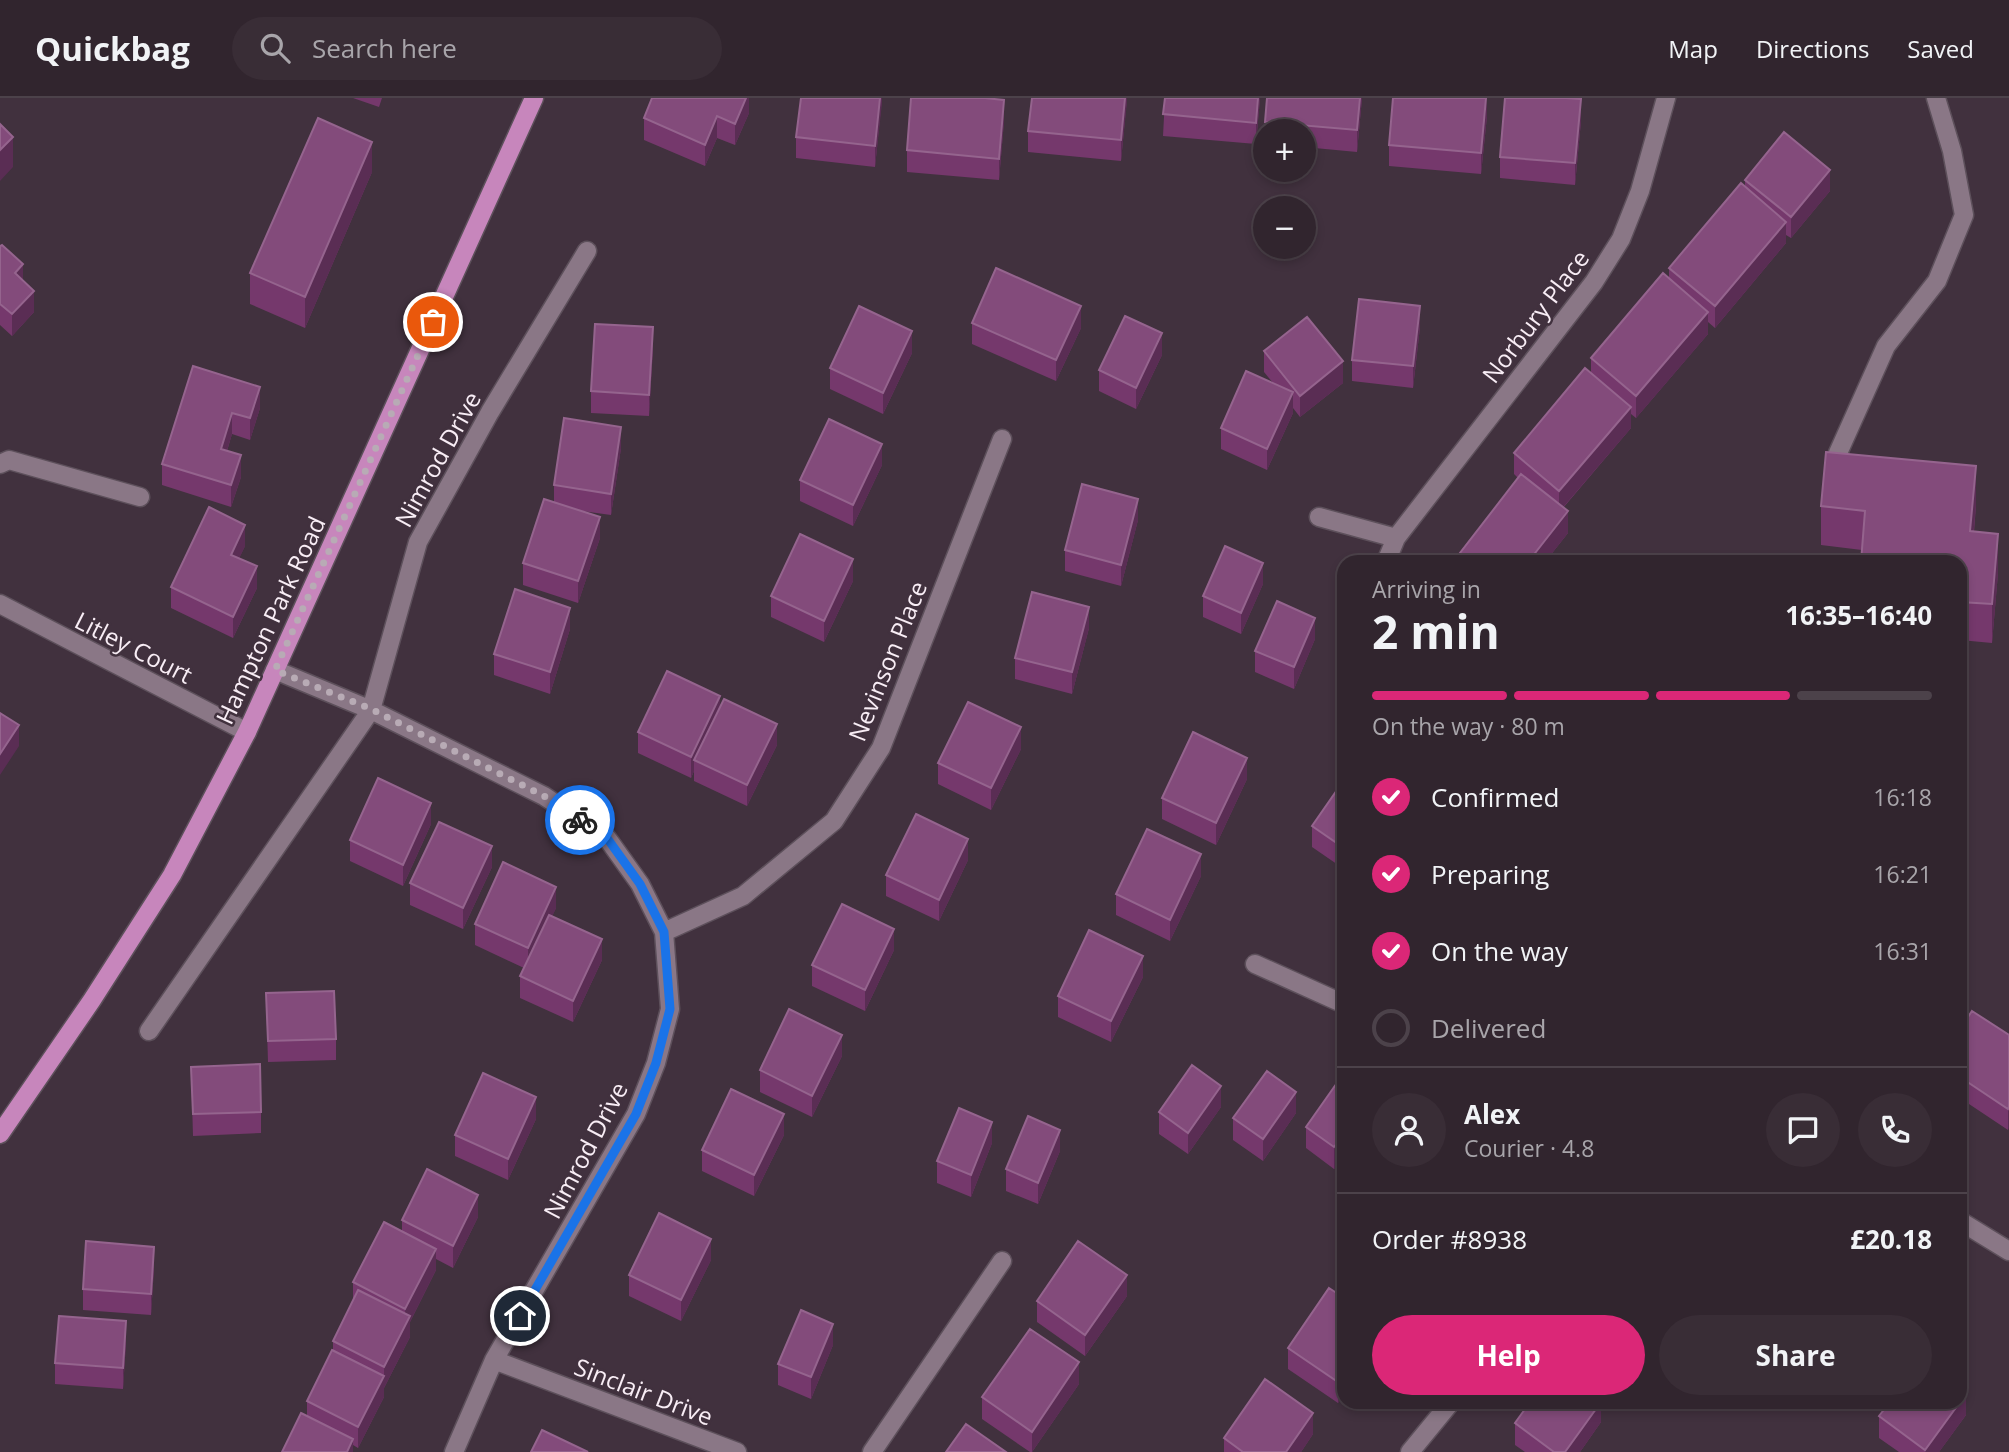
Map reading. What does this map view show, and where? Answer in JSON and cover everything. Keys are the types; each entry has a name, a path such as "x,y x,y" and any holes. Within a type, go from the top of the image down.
{"main road":[{"name":"Hampton Park Road","path":"0,1134 92,1000 172,875 247,732 534,98"}],"street":[{"name":"Norbury Place","path":"1389,555 1396,538 1594,282 1607,261 1620,239 1640,191 1666,98"},
{"path":"1838,453 1886,346 1937,281 1964,215 1952,151 1937,98"},
{"name":"Nimrod Drive","path":"149,1031 371,709 418,542 490,412 587,251"},
{"name":"Nevinson Place","path":"664,932 743,896 834,821 881,748 1002,439"},
{"path":"0,464 9,460 140,498"},
{"path":"1319,517 1396,538"},
{"name":"Litley Court","path":"0,604 247,732"},
{"name":"Nimrod Drive","path":"275,670 371,709 544,796 607,838 640,884 664,932 670,1009 656,1063 636,1114 494,1360 454,1452"},
{"path":"1255,964 1337,1001"},
{"path":"1967,1225 2009,1251"},
{"path":"872,1452 1002,1261"},
{"name":"Sinclair Drive","path":"494,1360 737,1452"},
{"path":"1410,1452 1445,1409"}],"building":[{"path":"652,98 746,98 735,124 717,116 705,145 644,118"},
{"path":"801,98 880,98 875,146 796,137"},
{"path":"911,98 1004,100 999,159 907,150"},
{"path":"1032,98 1125,98 1121,140 1028,131"},
{"path":"1165,98 1258,98 1256,119 1253,119 1253,123 1163,114"},
{"path":"1267,98 1360,98 1357,130 1316,126 1316,119 1265,119"},
{"path":"1393,98 1486,98 1481,153 1389,145"},
{"path":"1505,98 1581,99 1575,163 1500,157"},
{"path":"318,118 372,142 305,297 250,273"},
{"path":"0,124 13,137 0,150"},
{"path":"1784,132 1830,170 1791,217 1745,180"},
{"path":"1741,183 1786,222 1715,306 1669,268"},
{"path":"2,245 23,264 15,273 34,291 12,314 0,304"},
{"path":"996,268 1081,306 1056,360 972,323"},
{"path":"1663,273 1708,312 1636,396 1591,358"},
{"path":"1359,299 1420,306 1413,366 1352,360"},
{"path":"859,306 912,331 883,393 830,368"},
{"path":"1125,316 1162,333 1136,388 1099,370"},
{"path":"1307,317 1343,361 1300,396 1264,351"},
{"path":"595,324 653,327 649,395 591,391"},
{"path":"193,366 260,387 250,418 232,413 221,449 241,455 231,485 162,464"},
{"path":"1585,368 1631,407 1559,491 1514,453"},
{"path":"1246,371 1293,392 1267,449 1221,428"},
{"path":"564,418 621,427 611,494 554,485"},
{"path":"829,419 882,444 853,505 800,480"},
{"path":"1826,452 1976,466 1970,531 1998,534 1992,604 1967,602 1967,555 1862,555 1865,511 1821,506"},
{"path":"1521,474 1568,511 1533,555 1458,555"},
{"path":"1082,484 1138,499 1121,565 1065,550"},
{"path":"544,499 600,517 578,581 523,563"},
{"path":"209,507 245,525 231,555 257,566 233,617 171,587"},
{"path":"800,534 853,559 824,621 771,596"},
{"path":"1225,546 1263,563 1241,613 1203,596"},
{"path":"515,589 570,608 550,672 494,654"},
{"path":"1032,592 1089,607 1072,672 1015,658"},
{"path":"1277,601 1315,618 1294,667 1255,651"},
{"path":"667,671 720,696 691,757 638,732"},
{"path":"724,699 777,724 747,785 694,760"},
{"path":"968,702 1021,727 991,788 938,763"},
{"path":"0,713 19,725 0,754"},
{"path":"1193,732 1247,758 1216,823 1162,798"},
{"path":"378,778 431,803 403,865 350,840"},
{"path":"1337,790 1337,843 1312,826"},
{"path":"916,814 968,839 939,900 886,875"},
{"path":"439,822 492,846 463,908 410,883"},
{"path":"1147,829 1201,854 1170,920 1116,894"},
{"path":"503,862 556,887 528,948 475,924"},
{"path":"842,904 894,929 865,990 812,965"},
{"path":"549,915 602,939 573,1001 520,976"},
{"path":"1089,930 1143,956 1111,1021 1058,996"},
{"path":"334,991 336,1039 268,1041 266,993"},
{"path":"789,1009 842,1035 812,1096 760,1070"},
{"path":"1972,1011 2009,1035 2008,1109 1967,1082 1967,1018"},
{"path":"260,1064 261,1112 193,1114 191,1067"},
{"path":"1192,1065 1221,1086 1188,1133 1159,1112"},
{"path":"1267,1071 1296,1092 1263,1139 1233,1118"},
{"path":"483,1073 536,1097 508,1159 455,1135"},
{"path":"1337,1083 1337,1143 1334,1147 1306,1127"},
{"path":"731,1089 784,1114 754,1175 702,1150"},
{"path":"959,1108 992,1122 971,1175 937,1161"},
{"path":"1028,1116 1060,1130 1038,1183 1006,1169"},
{"path":"427,1169 478,1195 453,1246 402,1220"},
{"path":"659,1213 711,1239 681,1300 629,1275"},
{"path":"384,1222 436,1249 405,1309 353,1282"},
{"path":"86,1241 154,1247 151,1294 83,1289"},
{"path":"1078,1241 1127,1275 1085,1335 1037,1301"},
{"path":"1329,1288 1337,1293 1337,1381 1288,1348"},
{"path":"358,1290 410,1316 384,1367 333,1341"},
{"path":"801,1310 833,1324 811,1377 778,1364"},
{"path":"59,1316 126,1321 123,1368 55,1363"},
{"path":"1030,1329 1079,1362 1032,1432 982,1397"},
{"path":"332,1350 384,1376 358,1427 307,1401"},
{"path":"1265,1379 1313,1413 1286,1452 1243,1452 1224,1438"},
{"path":"1525,1409 1596,1409 1565,1452 1554,1452 1515,1423"},
{"path":"1884,1409 1955,1409 1925,1450 1879,1416"},
{"path":"301,1413 353,1439 347,1452 282,1452"},
{"path":"966,1424 1006,1452 946,1452"},
{"path":"542,1430 588,1452 531,1452"}],"way so far":[{"path":"433,322 275,670 371,709 544,796 580,820"}],"route":[{"path":"520,1316 636,1114 656,1063 670,1009 664,932 640,884 607,838 580,820"}]}
